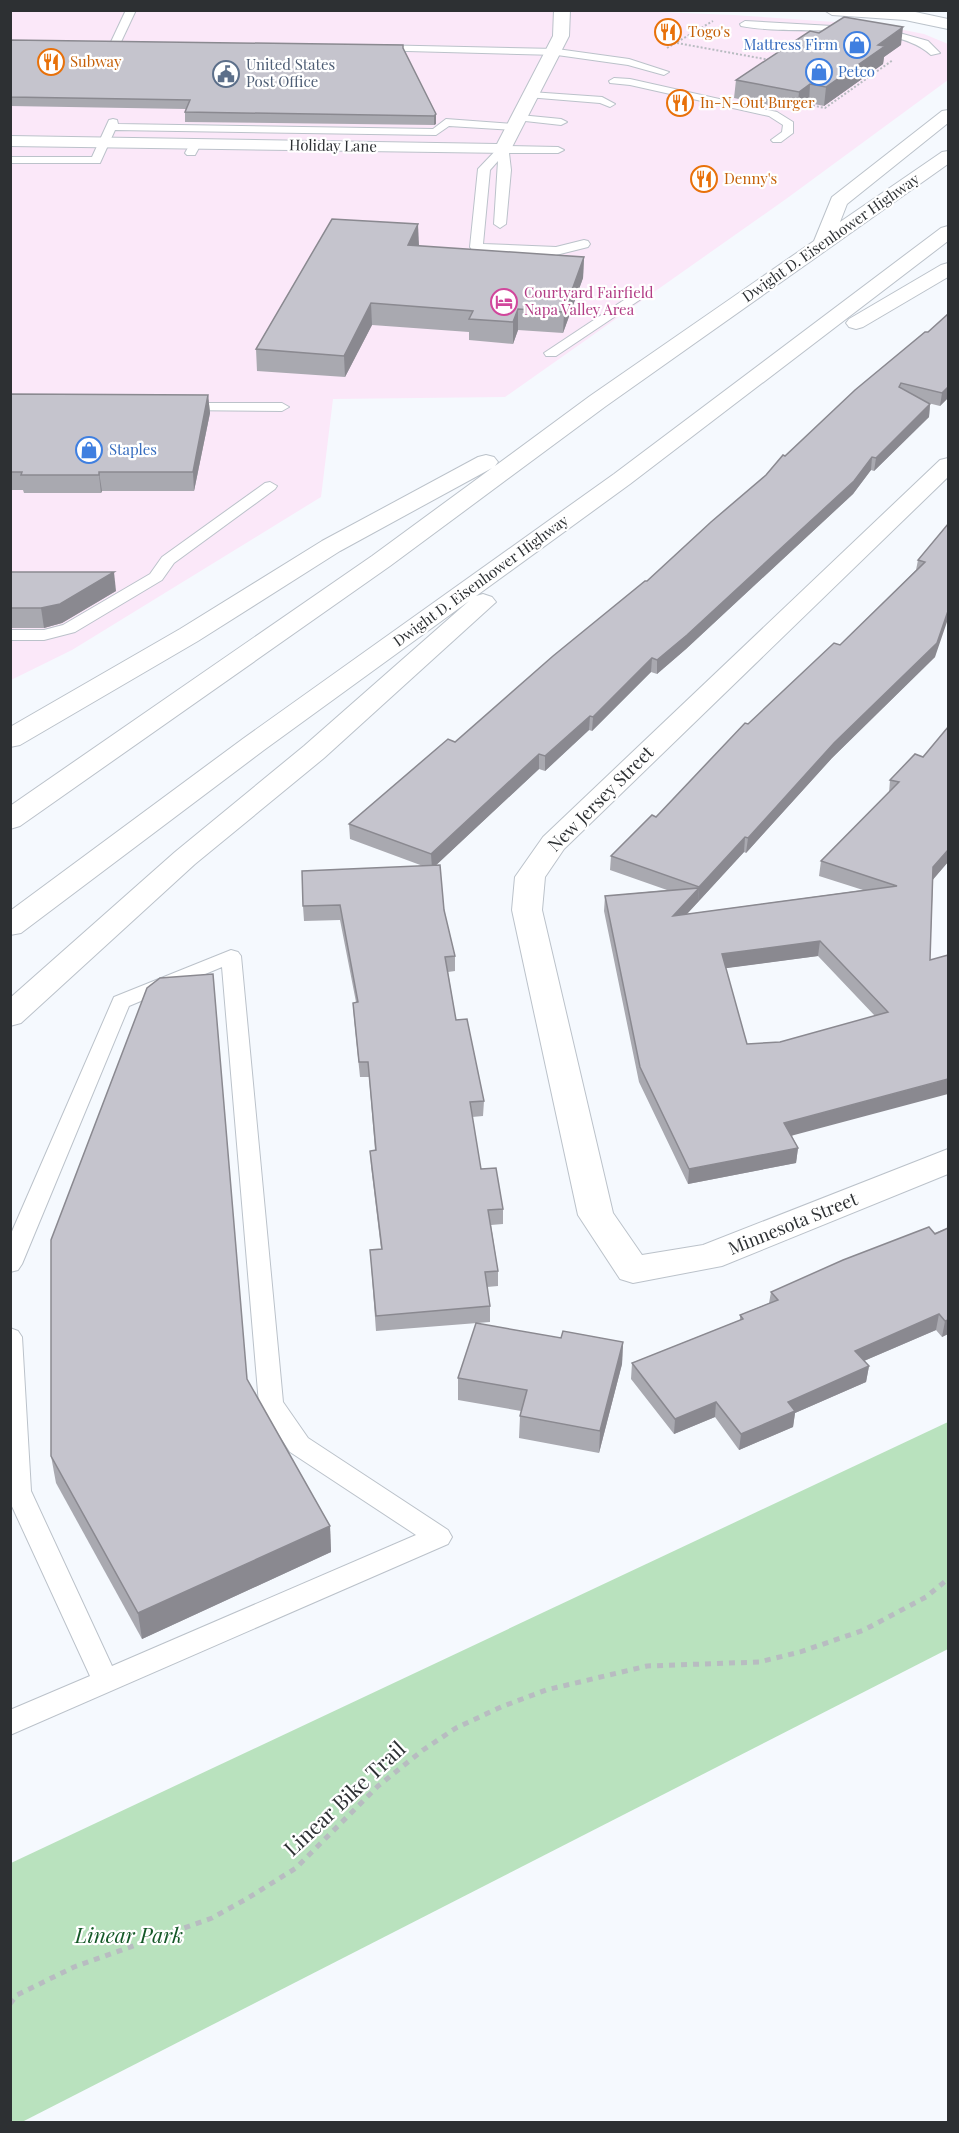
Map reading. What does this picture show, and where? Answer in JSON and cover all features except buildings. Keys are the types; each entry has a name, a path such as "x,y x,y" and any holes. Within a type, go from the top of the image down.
{"main road":[{"path":"503,148 518,123 561,36 562,10"},
{"path":"832,10 905,15 948,24"},
{"path":"823,243 839,201 948,115"},
{"name":"Holiday Lane","path":"10,141 109,130 193,148 503,148"},
{"name":"Dwight D. Eisenhower Highway","path":"10,820 381,561 598,401 948,156"},
{"name":"Dwight D. Eisenhower Highway","path":"10,926 254,744 622,479 948,232"},
{"path":"742,388 948,268"},
{"path":"10,739 189,635 331,546 598,401"},
{"name":"New Jersey Street","path":"633,1270 596,1215 527,910 530,877 553,843 948,465"},
{"path":"10,1016 185,858 314,752 622,479"},
{"name":"Minnesota Street","path":"633,1270 709,1257 948,1161"}],"lane":[{"path":"114,44 131,10"},
{"path":"745,24 885,32 924,43 935,53"},
{"path":"367,48 553,53 608,57 664,72"},
{"path":"614,81 630,82 773,114 789,124 788,133 777,140"},
{"path":"531,95 602,100 610,104"},
{"path":"12,160 96,161 109,130 436,132 446,123 561,122"},
{"path":"558,150 503,148 484,169 476,247 556,252 584,244"},
{"path":"500,224 505,170 503,148"},
{"path":"551,352 636,296"},
{"path":"164,407 282,407"},
{"path":"10,635 44,635 69,629 156,577 168,560 270,486"},
{"path":"10,1264 121,1002 231,956 271,1404 298,1444 439,1537 10,1723"},
{"path":"10,1337 18,1491 106,1682"}],"path":[{"path":"677,43 776,61"},
{"path":"800,112 810,105 825,108 897,57"},
{"name":"Linear Bike Trail","path":"10,2004 17,1995 74,1968 201,1922 248,1898 296,1868 378,1786 423,1750 465,1724 546,1690 595,1677 647,1666 759,1662 800,1652 864,1630 926,1597 948,1579"}],"shaded area":[{"path":"11,11 633,11 879,25 924,34 948,44 948,80 786,199 505,397 333,399 321,497 72,650 11,680"}],"green space":[{"name":"Linear Park","path":"948,1422 948,1649 22,2122 11,2122 11,1863"}],"place":[{"name":"Togo's","path":"668,32"},
{"name":"Mattress Firm","path":"857,45"},
{"name":"Subway","path":"51,62"},
{"name":"Petco","path":"819,72"},
{"name":"United States Post Office","path":"226,74"},
{"name":"In-N-Out Burger","path":"680,103"},
{"name":"Denny's","path":"704,179"},
{"name":"Courtyard Fairfield Napa Valley Area","path":"504,302"},
{"name":"Staples","path":"89,450"}]}
